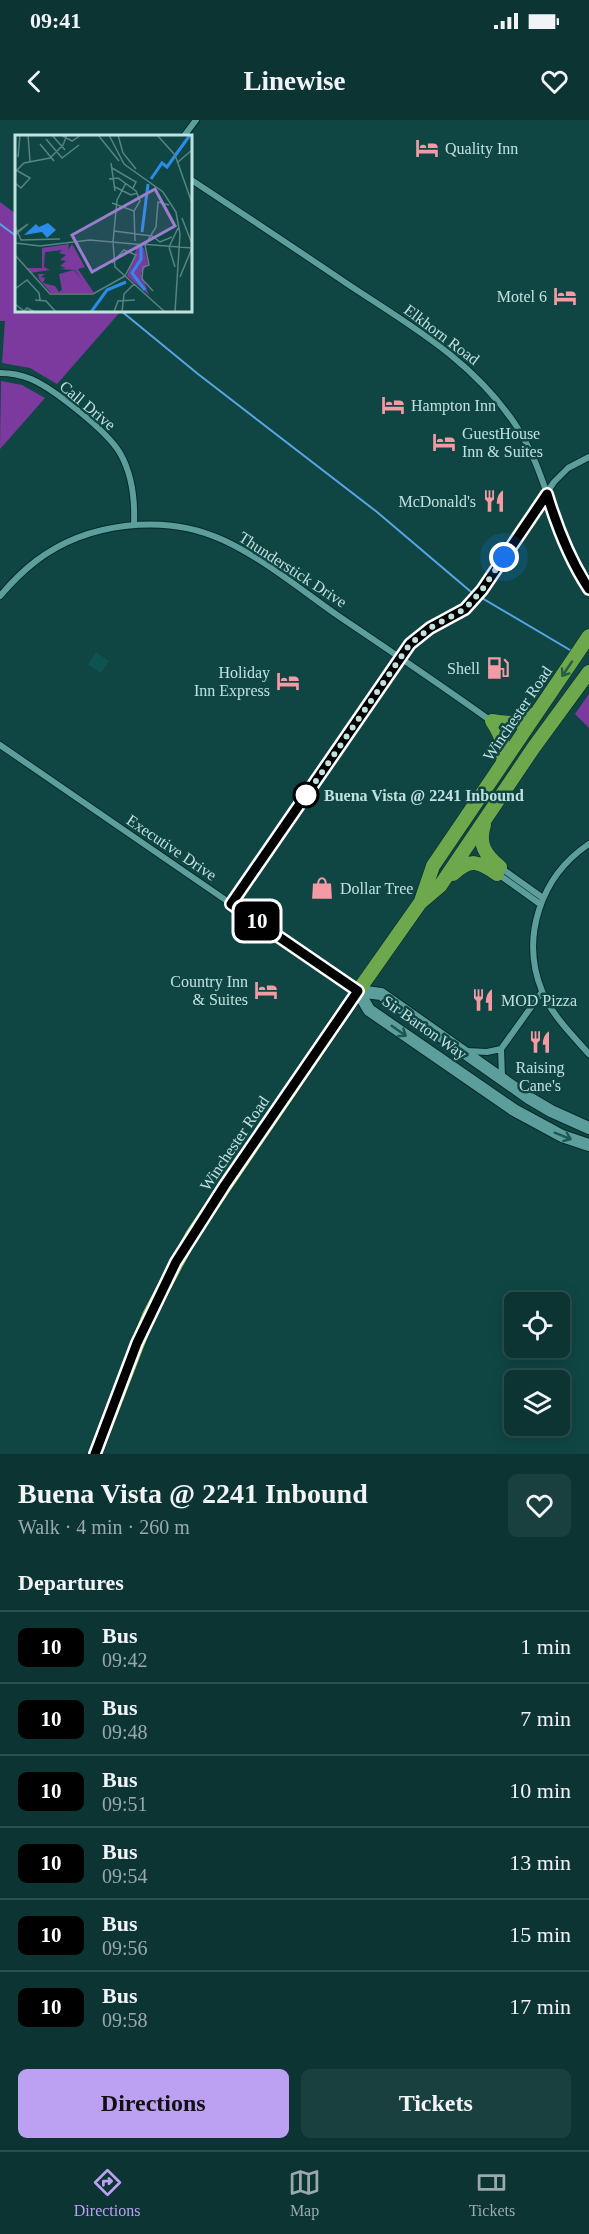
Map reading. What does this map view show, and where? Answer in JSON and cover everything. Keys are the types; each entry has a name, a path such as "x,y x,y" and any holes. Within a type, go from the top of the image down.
{"highway":[{"name":"Winchester Road","path":"420,903 433,866 589,636"},
{"name":"Winchester Road","path":"95,1454 137,1343 176,1262 225,1185 358,991 420,903 440,886 534,747 589,672"},
{"path":"492,721 514,724 526,720 537,712"},
{"path":"492,721 501,734 504,747 502,764"},
{"path":"485,819 482,832 484,850 499,871"},
{"path":"440,886 467,863 483,864 499,871"}],"main road":[{"name":"Sir Barton Way","path":"358,991 381,994 551,1112 589,1128"},
{"name":"Sir Barton Way","path":"358,991 369,1010 514,1110 550,1131 589,1145"}],"street":[{"path":"185,135 196,120"},
{"name":"Elkhorn Road","path":"192,180 433,340 471,371 491,392 514,423 530,452 547,494 561,539 589,588"},
{"name":"Call Drive","path":"0,373 22,376 43,385 110,440 119,451 132,484 134,524"},
{"path":"231,904 410,644 422,633 470,604 482,590 554,482 568,468 589,457"},
{"name":"Thunderstick Drive","path":"0,596 38,560 64,544 89,534 134,524 180,527 221,539 261,562 492,721"},
{"name":"Executive Drive","path":"0,745 358,991"},
{"path":"589,844 566,863 542,901 534,921 532,945 542,992 570,1034 589,1054"},
{"path":"499,871 542,901"},
{"path":"502,1079 501,1049 542,992"},
{"path":"461,1050 488,1052 501,1049"}],"shaded area":[{"path":"0,202 15,213 15,312 120,312 57,384 30,368 2,363 5,321 0,321"},
{"path":"1,381 22,385 45,398 0,449"},
{"path":"96,652 109,661 101,673 88,665"},
{"path":"589,694 589,728 575,714"}],"waterway":[{"path":"0,224 15,235"},
{"path":"122,312 198,374 377,512 470,591 570,650"}],"bus line":[{"name":"10","path":"95,1454 137,1343 176,1262 225,1185 358,991 231,904 410,644 422,633 470,604 482,590 547,494 561,539 589,589"}],"place":[{"name":"Quality Inn","path":"427,148"},
{"name":"Motel 6","path":"565,296"},
{"name":"Hampton Inn","path":"393,405"},
{"name":"GuestHouse Inn & Suites","path":"444,442"},
{"name":"McDonald's","path":"494,501"},
{"name":"Shell","path":"498,668"},
{"name":"Holiday Inn Express","path":"288,681"},
{"name":"Buena Vista @ 2241 Inbound","path":"306,795"},
{"name":"Dollar Tree","path":"322,888"},
{"name":"Country Inn & Suites","path":"266,990"},
{"name":"MOD Pizza","path":"483,1000"},
{"name":"Raising Cane's","path":"540,1042"}],"route":[{"path":"306,795 305,797 410,644 422,633 465,609 482,590 504,557"}]}
